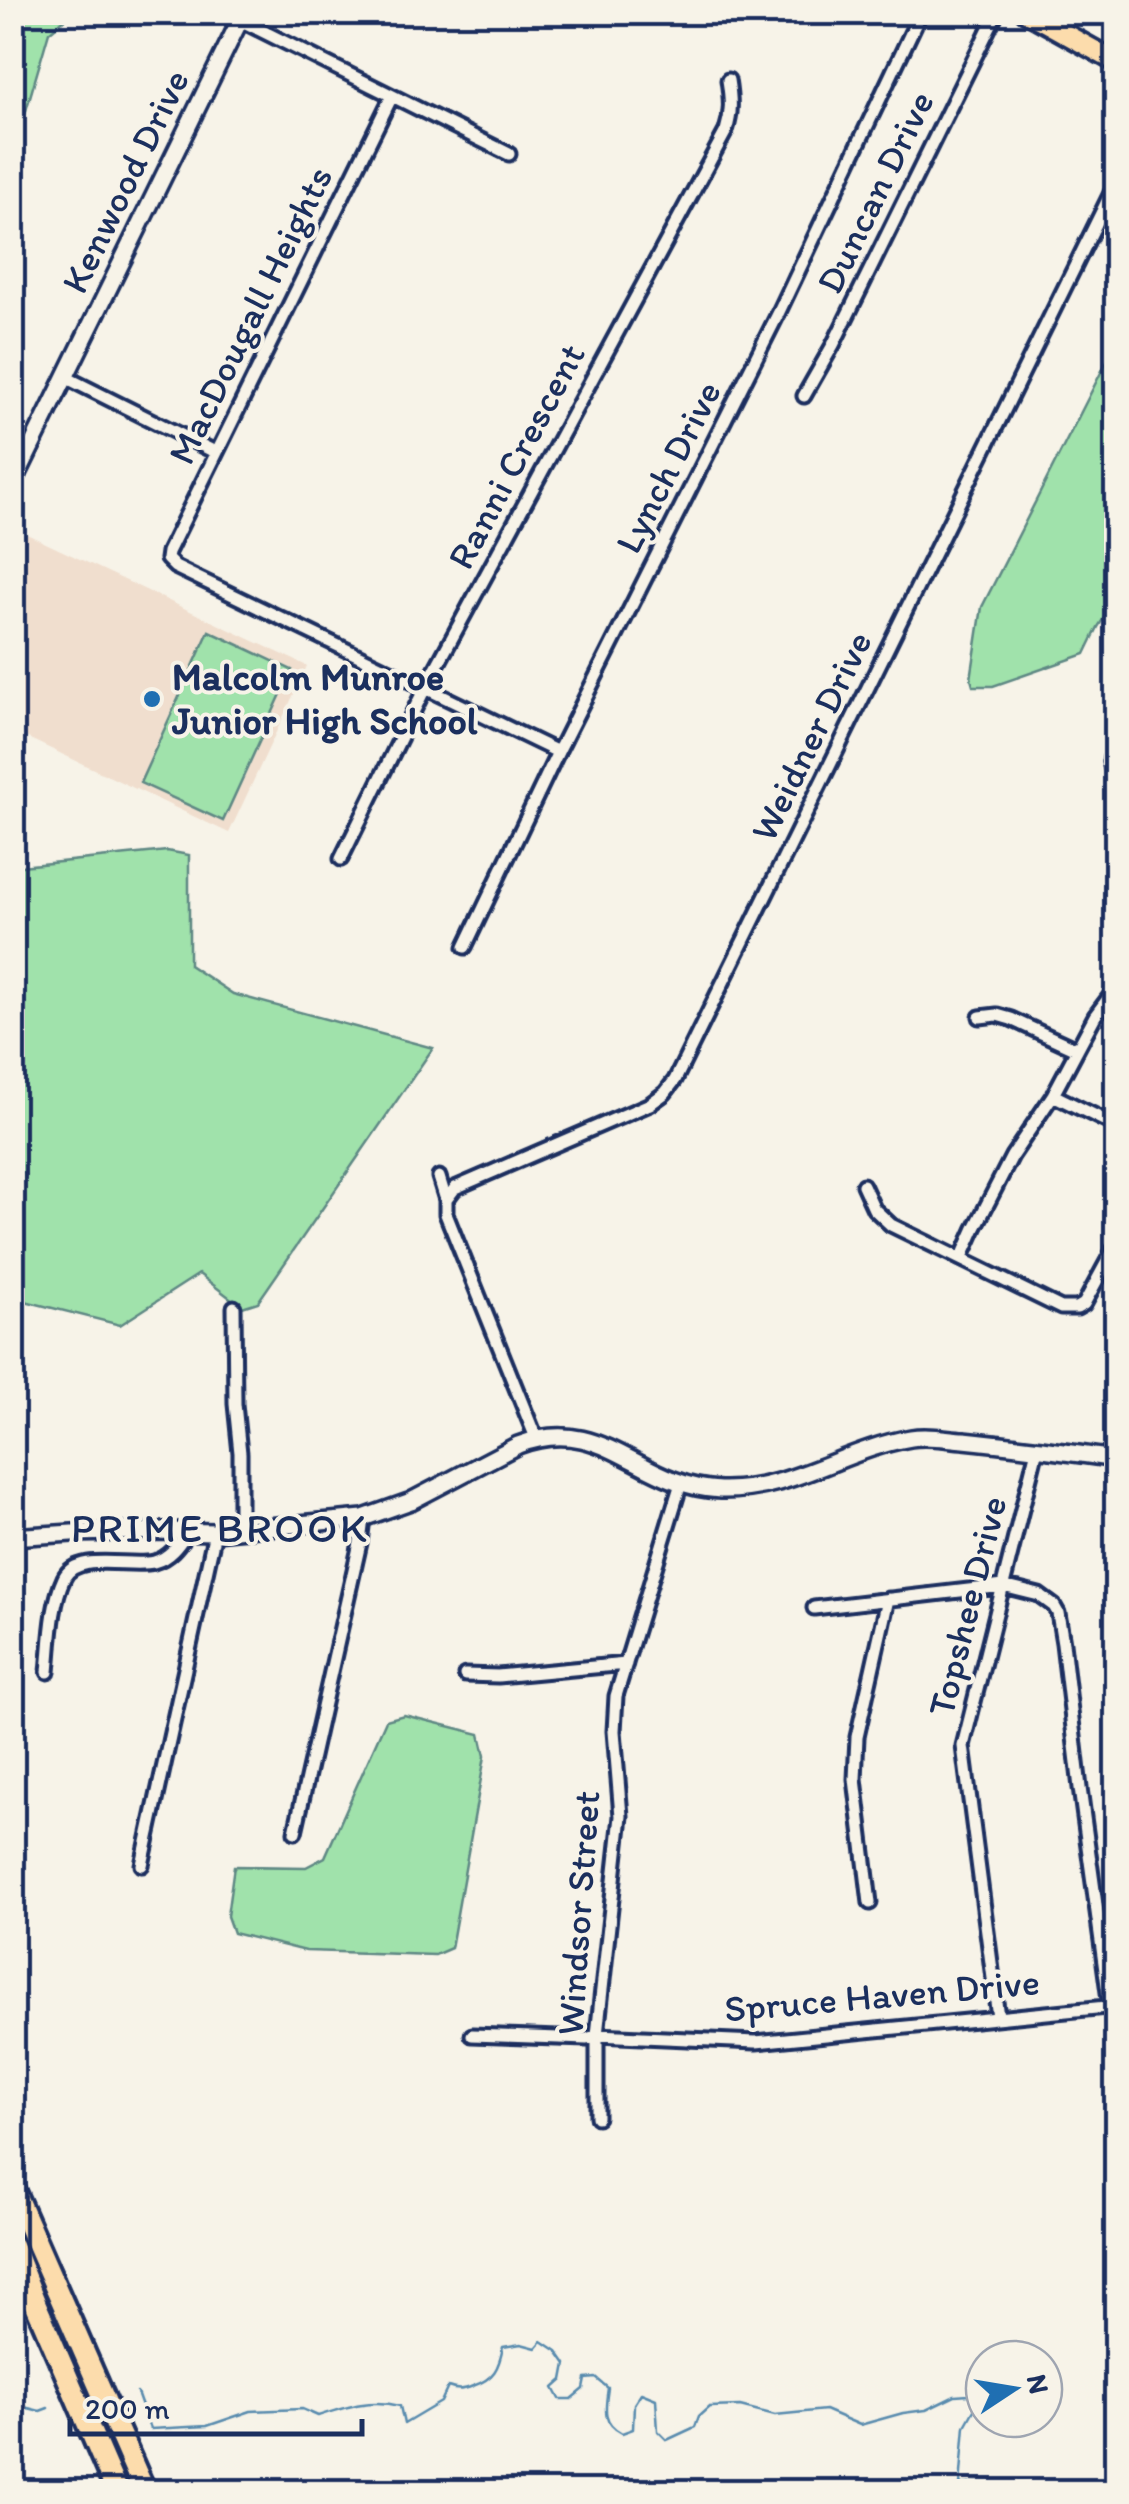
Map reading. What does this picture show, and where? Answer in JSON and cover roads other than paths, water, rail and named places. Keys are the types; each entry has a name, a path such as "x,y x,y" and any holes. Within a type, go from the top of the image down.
{"highway":[{"path":"12,2185 144,2492"},
{"path":"12,2245 117,2492"}],"main road":[{"path":"1026,12 1116,62"},
{"name":"Kenwood Drive","path":"12,486 242,16"},
{"path":"12,1537 216,1532 363,1518 412,1502 498,1453 536,1438 563,1435 589,1440 681,1483 721,1490 748,1489 800,1476 886,1443 916,1437 1116,1459"}],"street":[{"name":"Lynch Drive","path":"465,947 558,752 778,314 921,12"},
{"name":"Duncan Drive","path":"804,396 833,345 997,12"},
{"path":"242,16 509,154"},
{"name":"Ranni Crescent","path":"341,859 424,688 726,131 732,100 728,80"},
{"name":"MacDougall Heights","path":"392,96 215,452 168,552 168,562 424,688"},
{"name":"Weidner Drive","path":"446,1200 454,1188 650,1104 678,1076 1116,182"},
{"path":"64,377 215,452"},
{"path":"424,688 558,752"},
{"path":"1116,733 1110,762 1116,782"},
{"path":"961,1260 1012,1156 1053,1095 1095,1016 1116,988"},
{"path":"980,1016 1011,1019 1076,1049"},
{"path":"1053,1095 1116,1126"},
{"path":"439,1178 446,1214 536,1438"},
{"path":"862,1185 884,1220 1045,1302 1069,1310 1089,1298 1116,1245"},
{"path":"234,1307 240,1530"},
{"name":"Topshee Drive","path":"998,2017 963,1746 1037,1449"},
{"name":"Windsor Street","path":"597,2117 598,2036 620,1826 614,1731 616,1696 681,1483"},
{"path":"295,1832 363,1518"},
{"path":"48,1672 53,1619 69,1572 88,1563 156,1562 176,1549 188,1531"},
{"path":"142,1864 216,1532"},
{"path":"814,1608 1003,1586 1039,1594 1049,1601 1058,1613 1113,2006"},
{"path":"870,1904 855,1779 857,1737 888,1598"},
{"path":"465,1675 498,1676 626,1664"},
{"name":"Spruce Haven Drive","path":"472,2035 756,2042 1113,2006"}],"waterway":[{"path":"137,2393 150,2429 207,2426 251,2411 302,2409 318,2416 369,2403 400,2406 404,2424 441,2402 448,2387 463,2389 486,2380 497,2367 503,2347 521,2344 536,2348 542,2341 557,2351 566,2364 563,2380 554,2388 560,2399 572,2399 584,2389 586,2379 596,2378 608,2388 608,2420 622,2433 633,2429 634,2404 641,2393 656,2399 658,2431 667,2440 695,2427 699,2416 709,2407 740,2406 775,2415 825,2410 860,2425 926,2410 955,2396 983,2394 965,2426 960,2485 1028,2482 1027,2492"},
{"path":"12,2404 40,2411 48,2408"},
{"path":"1107,2492 1116,2483"}],"place":[{"name":"Malcolm Munroe Junior High School","path":"152,699"}],"district":[{"name":"PRIME BROOK","path":"220,1527"}]}
